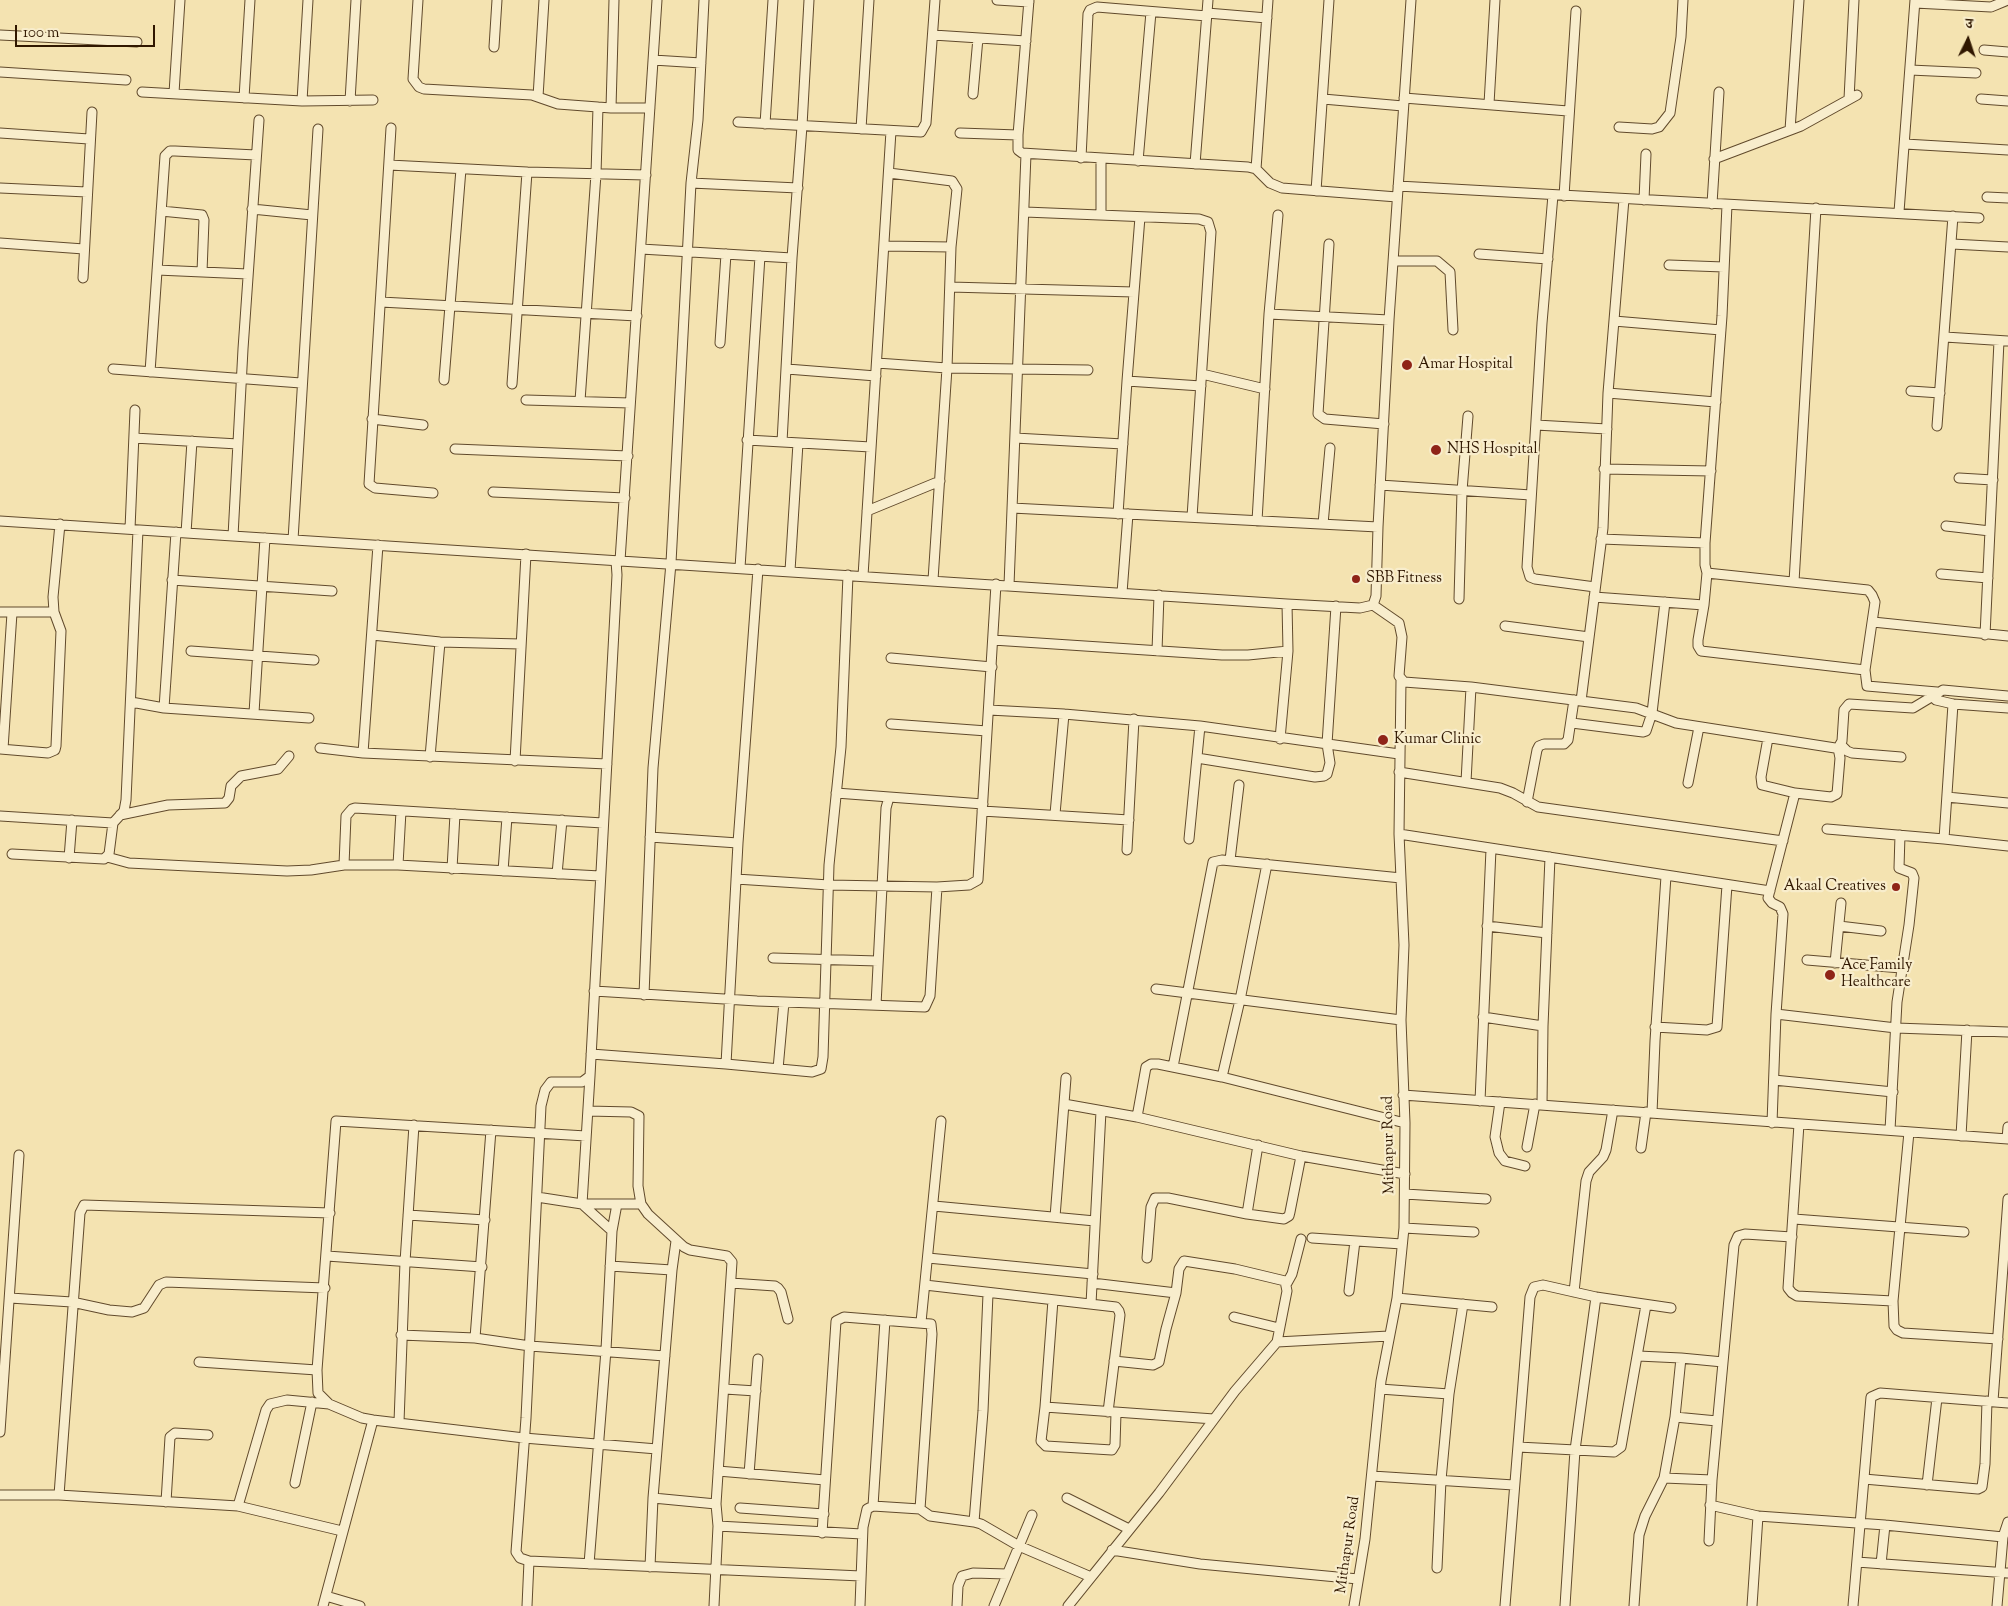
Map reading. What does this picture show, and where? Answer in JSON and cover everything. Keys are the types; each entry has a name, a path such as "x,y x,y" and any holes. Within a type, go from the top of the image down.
{"street":[{"path":"174,94 180,0"},
{"path":"244,98 250,0"},
{"path":"302,101 308,0"},
{"path":"350,101 356,0"},
{"path":"418,0 413,79 419,87 424,89 532,95 558,104 611,108 650,108"},
{"path":"494,47 497,0"},
{"path":"538,97 544,0"},
{"path":"611,108 614,0"},
{"path":"582,1204 617,575 628,456 657,0"},
{"path":"644,995 653,768 671,563 691,182 698,120 704,0"},
{"path":"765,124 773,0"},
{"path":"782,442 809,0"},
{"path":"861,129 869,0"},
{"path":"738,122 922,132 925,127 935,0"},
{"path":"997,0 1029,1 1018,135 1018,150 1026,154 1256,169 1276,187 1397,197"},
{"path":"1195,164 1208,0"},
{"path":"1256,169 1268,0"},
{"path":"1316,191 1329,0"},
{"path":"0,521 848,574 1287,604 1360,608 1373,605 1376,596 1380,485 1393,262 1411,0"},
{"path":"1489,104 1495,0"},
{"path":"1620,127 1652,129 1659,127 1670,113 1681,37 1684,0"},
{"path":"1790,130 1800,0"},
{"path":"1714,159 1790,130 1853,97 1854,0"},
{"path":"1899,212 1915,2 1991,7 2008,0"},
{"path":"1081,158 1088,14 1090,10 1097,8 1268,18"},
{"path":"1564,196 1568,111 1576,11"},
{"path":"1138,162 1151,12"},
{"path":"0,35 138,42"},
{"path":"933,35 1026,41"},
{"path":"973,94 978,38"},
{"path":"1984,50 2008,52"},
{"path":"653,60 701,63"},
{"path":"1910,70 1976,73"},
{"path":"0,72 126,80"},
{"path":"142,92 302,101 373,100"},
{"path":"1712,204 1719,92"},
{"path":"1323,99 1489,104 1568,111"},
{"path":"1981,99 2008,100"},
{"path":"580,401 596,174 598,107"},
{"path":"83,278 92,112"},
{"path":"233,536 241,379 259,120"},
{"path":"392,128 369,479 371,486 375,488 433,492"},
{"path":"293,540 301,383 318,129"},
{"path":"863,576 892,131"},
{"path":"0,133 90,139"},
{"path":"960,134 1018,135"},
{"path":"1905,144 2008,150"},
{"path":"150,372 165,156 170,151 256,155"},
{"path":"1008,585 1022,289 1026,154"},
{"path":"1644,200 1646,154"},
{"path":"1100,215 1101,159"},
{"path":"389,166 646,175"},
{"path":"444,380 461,169"},
{"path":"512,384 519,309 527,172"},
{"path":"889,174 945,179 956,184 957,189 951,247 947,368 933,580"},
{"path":"691,182 798,188"},
{"path":"1398,186 1727,205 1899,212 1979,218"},
{"path":"0,188 87,192"},
{"path":"1553,195 1526,567 1530,577 1595,587"},
{"path":"1987,198 2008,198"},
{"path":"1527,802 1539,746 1544,744 1564,744 1568,740 1578,701 1589,637 1601,539 1608,394 1624,199"},
{"path":"1727,205 1721,330 1706,543 1705,565 1707,573 1698,646 1701,651 1865,670"},
{"path":"1794,582 1816,208"},
{"path":"252,209 312,215"},
{"path":"161,212 202,215 204,220 202,272"},
{"path":"1024,212 1199,219 1208,222 1211,227 1192,517"},
{"path":"1257,521 1269,314 1278,215"},
{"path":"1938,426 1953,216"},
{"path":"1118,514 1126,381 1140,218"},
{"path":"0,243 84,249"},
{"path":"1329,244 1318,414 1321,418 1325,419 1384,424"},
{"path":"1952,244 2008,247"},
{"path":"884,246 951,247"},
{"path":"641,249 792,258"},
{"path":"720,342 726,254"},
{"path":"1479,254 1548,259"},
{"path":"740,568 760,256"},
{"path":"1393,262 1437,262 1450,272 1453,330"},
{"path":"1669,265 1724,267"},
{"path":"157,270 248,274"},
{"path":"950,287 1134,292"},
{"path":"381,302 637,316"},
{"path":"1269,314 1390,320"},
{"path":"1614,321 1721,330"},
{"path":"1944,337 2004,341 1993,480 1985,635"},
{"path":"877,363 947,368 1088,370"},
{"path":"113,369 301,383"},
{"path":"787,370 876,376"},
{"path":"1202,374 1265,389"},
{"path":"1126,381 1202,386"},
{"path":"1911,392 1940,394"},
{"path":"1608,394 1716,402"},
{"path":"526,400 630,403"},
{"path":"107,857 110,854 113,823 124,811 126,800 131,702 134,438 136,410"},
{"path":"1459,600 1462,490 1468,416"},
{"path":"372,419 423,425"},
{"path":"1536,425 1606,429"},
{"path":"134,438 238,444"},
{"path":"1015,438 1123,444"},
{"path":"747,440 871,447"},
{"path":"164,708 172,580 181,533 192,442"},
{"path":"790,571 798,443"},
{"path":"1323,524 1330,448"},
{"path":"455,449 628,456"},
{"path":"1604,469 1711,472"},
{"path":"1959,478 1993,480"},
{"path":"867,511 940,481"},
{"path":"1380,485 1531,495"},
{"path":"493,492 625,498"},
{"path":"1012,508 1378,527"},
{"path":"1122,593 1128,514"},
{"path":"12,613 1,749 48,753 54,750 56,746 61,631 54,612 54,597 60,524"},
{"path":"1946,526 1990,531"},
{"path":"254,713 266,538"},
{"path":"1601,539 1706,543"},
{"path":"363,753 378,545"},
{"path":"515,761 526,554"},
{"path":"726,1064 738,843 758,569"},
{"path":"1707,573 1868,590 1875,602 1865,670 1867,686 1935,694"},
{"path":"591,1054 812,1072 821,1069 823,1057 828,885 841,747 848,574"},
{"path":"1941,574 1988,578"},
{"path":"172,580 332,591"},
{"path":"736,878 828,885 937,887 969,885 978,880 996,584"},
{"path":"1157,651 1159,595"},
{"path":"1594,597 1704,605"},
{"path":"1572,724 1642,732 1648,728 1652,714 1665,602"},
{"path":"1280,738 1288,650 1287,604"},
{"name":"Mithapur Road","path":"1354,1606 1372,1476 1380,1389 1397,1298 1404,1228 1405,1194 1405,1123 1401,1020 1404,946 1399,834 1401,680 1399,676 1402,637 1399,623 1373,605"},
{"path":"1197,758 1315,777 1327,774 1330,763 1327,744 1336,606"},
{"path":"0,612 54,612"},
{"path":"1873,622 2008,636"},
{"path":"1505,626 1589,637"},
{"path":"372,635 440,642 521,644"},
{"path":"993,640 1235,655 1288,650"},
{"path":"430,757 440,642"},
{"path":"191,651 314,660"},
{"path":"892,658 992,667"},
{"path":"1401,680 1410,684 1471,687 1636,708 1676,723 1768,738 1840,746 1852,752 1901,757"},
{"path":"1466,782 1471,687"},
{"path":"1768,738 1761,777 1762,785 1795,793 1831,797 1837,794 1844,710 1849,704 1907,709 1919,706 1943,690 2008,696"},
{"path":"1935,694 1936,700 1953,704 2008,708"},
{"path":"131,702 164,708 309,718"},
{"path":"1944,839 1953,704"},
{"path":"989,710 1134,719 1200,726 1399,754"},
{"path":"1055,814 1064,714"},
{"path":"1127,850 1134,719"},
{"path":"891,724 988,731"},
{"path":"1189,839 1200,726"},
{"path":"1688,783 1700,727"},
{"path":"320,748 430,757 607,764"},
{"path":"120,815 168,806 225,803 231,786 241,776 278,769 289,756"},
{"path":"1399,772 1500,788 1538,807 1783,841"},
{"path":"1230,860 1239,785"},
{"path":"836,793 1129,820"},
{"path":"1772,1123 1776,1014 1784,914 1780,906 1769,901 1795,793"},
{"path":"876,1005 886,808 889,797"},
{"path":"1947,797 2008,803"},
{"path":"344,865 346,816 348,812 355,808 604,823"},
{"path":"398,865 401,811"},
{"path":"452,869 455,814"},
{"path":"0,816 113,823"},
{"path":"503,871 507,817"},
{"path":"69,858 72,820"},
{"path":"557,874 562,820"},
{"path":"1828,829 2008,846"},
{"path":"1399,834 1770,892"},
{"path":"1890,1130 1901,968 1909,925 1914,878 1912,873 1899,868 1900,835"},
{"path":"650,837 738,843"},
{"path":"1480,1100 1490,849"},
{"path":"12,854 96,859 107,857 130,863 287,871 311,870 344,865 398,865 600,876"},
{"path":"1527,1147 1539,1104 1550,857"},
{"path":"1173,1067 1211,867 1216,860 1401,878"},
{"path":"1222,1076 1240,1000 1267,864"},
{"path":"1641,1148 1649,1113 1666,876"},
{"path":"1656,1028 1707,1030 1717,1027 1727,885"},
{"path":"594,991 921,1008 927,1005 930,996 937,887"},
{"path":"1835,963 1841,904"},
{"path":"1487,926 1546,933"},
{"path":"1839,926 1881,932"},
{"path":"773,958 878,961"},
{"path":"1807,960 1901,968"},
{"path":"1156,989 1401,1020"},
{"path":"778,1069 784,1002"},
{"path":"1776,1014 1896,1028 2008,1032"},
{"path":"1483,1017 1543,1026"},
{"path":"1961,1136 1968,1030"},
{"path":"1137,1117 1146,1067 1151,1064 1158,1064 1222,1076 1405,1123"},
{"path":"590,1076 582,1082 551,1082 543,1096 541,1106 530,1346 516,1552 520,1558 529,1561 861,1576"},
{"path":"1055,1217 1066,1078"},
{"path":"1774,1080 1893,1092"},
{"path":"1403,1096 1539,1104 1772,1123 2007,1139 2008,1128"},
{"path":"1500,1102 1495,1137 1499,1153 1505,1160 1525,1166"},
{"path":"1064,1104 1137,1117 1301,1156 1405,1174"},
{"path":"588,1110 631,1112 639,1116 638,1186 641,1204 648,1214 676,1241 690,1250 730,1257 733,1265 716,1504 718,1526 714,1606"},
{"path":"1574,1292 1586,1181 1589,1172 1603,1157 1606,1150 1614,1110"},
{"path":"1091,1304 1101,1111"},
{"path":"329,1404 318,1393 317,1370 336,1120 586,1136"},
{"path":"921,1322 941,1121"},
{"path":"1799,1124 1788,1288 1797,1296 1893,1301"},
{"path":"399,1422 401,1335 414,1125"},
{"path":"475,1338 482,1267 491,1130"},
{"path":"1909,1132 1893,1301 1894,1326 1903,1333 2001,1334"},
{"path":"1247,1214 1258,1145"},
{"path":"0,1432 19,1156"},
{"path":"1147,1258 1151,1207 1155,1198 1168,1198 1278,1220 1284,1219 1289,1216 1301,1156"},
{"path":"1405,1194 1486,1199"},
{"path":"537,1197 582,1204 641,1204"},
{"path":"1864,1479 1971,1490 1982,1486 1990,1401 2001,1334 2008,1199"},
{"path":"582,1204 612,1232"},
{"path":"590,1564 606,1350 612,1232 617,1204"},
{"path":"59,1495 72,1302 80,1213 84,1205 330,1214"},
{"path":"934,1206 1095,1221"},
{"path":"408,1215 485,1220"},
{"path":"1794,1220 1964,1232"},
{"path":"1404,1228 1474,1232"},
{"path":"1709,1541 1717,1422 1736,1239 1745,1234 1792,1237"},
{"path":"1312,1238 1402,1244"},
{"path":"1068,1606 1159,1492 1234,1391 1277,1342 1287,1283 1292,1274 1302,1239"},
{"path":"650,1567 653,1498 676,1241"},
{"path":"1349,1291 1355,1241"},
{"path":"327,1256 482,1267"},
{"path":"928,1258 1093,1279 1176,1293"},
{"path":"1114,1361 1153,1365 1159,1362 1176,1293 1179,1269 1184,1261 1244,1271 1282,1280 1287,1283"},
{"path":"610,1266 672,1270"},
{"path":"10,1298 72,1302 109,1310 138,1311 144,1308 159,1285 166,1282 324,1288"},
{"path":"732,1283 775,1286 781,1292 788,1319"},
{"path":"1505,1606 1532,1291 1538,1285 1543,1285 1596,1297 1671,1308"},
{"path":"925,1286 1109,1305 1116,1307 1119,1311 1114,1361 1112,1413 1114,1445 1112,1450 1046,1446 1041,1440 1046,1407 1053,1300"},
{"path":"974,1522 983,1411 988,1294"},
{"path":"1564,1606 1575,1450 1596,1297"},
{"path":"1397,1298 1492,1307"},
{"path":"1437,1568 1441,1480 1449,1394 1463,1304"},
{"path":"1518,1447 1614,1452 1622,1447 1646,1304"},
{"path":"822,1533 836,1321 844,1317 921,1322 930,1324 932,1329 920,1509"},
{"path":"1234,1318 1279,1328"},
{"path":"873,1506 885,1320"},
{"path":"401,1335 475,1338 530,1346 606,1350 665,1356"},
{"path":"1277,1342 1389,1336"},
{"path":"1638,1356 1723,1362"},
{"path":"1634,1606 1641,1529 1645,1516 1664,1478 1676,1416 1681,1358"},
{"path":"750,1474 758,1359"},
{"path":"199,1362 317,1370"},
{"path":"1380,1389 1449,1394"},
{"path":"725,1390 756,1391"},
{"path":"1853,1606 1871,1397 1880,1393 2008,1403"},
{"path":"1927,1485 1937,1398"},
{"path":"238,1506 266,1410 270,1404 288,1400 329,1404 362,1418 373,1420 524,1438 657,1449"},
{"path":"295,1483 312,1402"},
{"path":"1046,1407 1214,1419"},
{"path":"1676,1416 1717,1422"},
{"path":"323,1606 373,1420"},
{"path":"166,1502 170,1437 176,1433 208,1435"},
{"path":"718,1471 825,1480"},
{"path":"1372,1476 1514,1485"},
{"path":"1664,1478 1712,1480"},
{"path":"0,1495 59,1495 238,1506 342,1531"},
{"path":"653,1498 716,1504"},
{"path":"1067,1498 1129,1530"},
{"path":"1710,1505 1758,1516 1885,1525 2003,1537"},
{"path":"860,1606 862,1534 867,1509 873,1506 920,1509 930,1516 974,1522 1019,1546 1091,1578"},
{"path":"740,1508 824,1514"},
{"path":"994,1606 1032,1515"},
{"path":"1752,1606 1758,1516"},
{"path":"1997,1606 2004,1573 2003,1537 2008,1522"},
{"path":"1881,1564 1885,1525"},
{"path":"718,1526 862,1534"},
{"path":"1112,1550 1200,1564 1358,1580"},
{"path":"527,1606 529,1561"},
{"path":"1857,1562 2004,1573"},
{"path":"957,1606 958,1586 962,1576 973,1573 1007,1574"},
{"path":"326,1596 360,1606"}],"place":[{"name":"Amar Hospital","path":"1407,365"},
{"name":"NHS Hospital","path":"1436,450"},
{"name":"SBB Fitness","path":"1356,579"},
{"name":"Kumar Clinic","path":"1383,740"},
{"name":"Akaal Creatives","path":"1896,887"},
{"name":"Ace Family Healthcare","path":"1830,975"}]}
